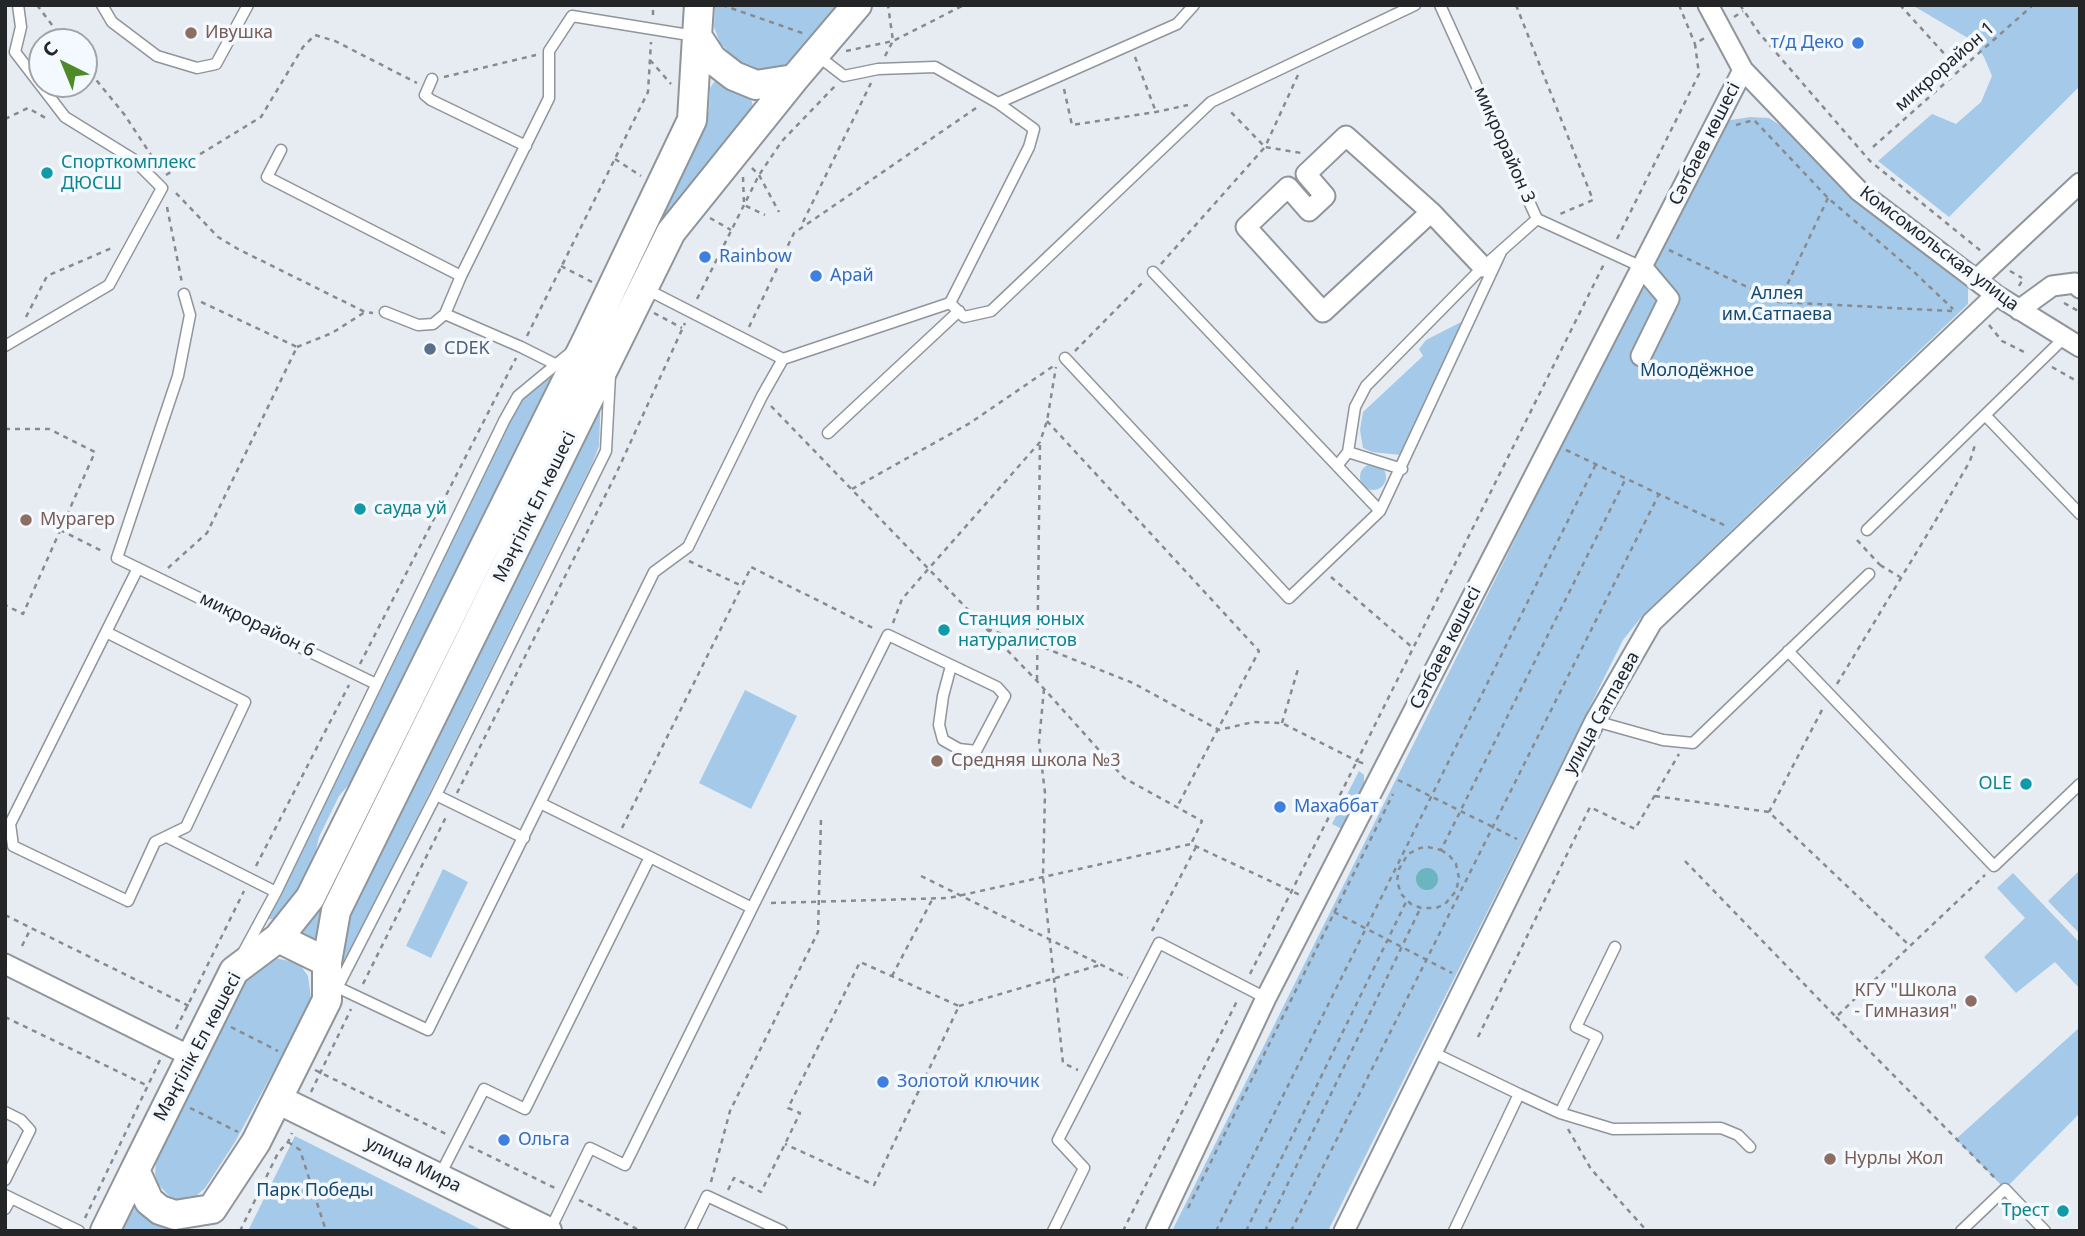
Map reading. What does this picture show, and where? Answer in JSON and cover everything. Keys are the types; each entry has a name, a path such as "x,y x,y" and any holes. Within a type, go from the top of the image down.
{"street":[{"name":"Мәңгілік Ел көшесі","path":"194,1231 212,1209 256,1142 291,1105 309,1067 333,994 327,962 336,911 599,345 692,120 699,5"},
{"name":"Мәңгілік Ел көшесі","path":"105,1231 135,1170 179,1051 200,1012 234,971 278,938 310,898 599,345 643,288 671,232 738,155 794,79 857,5"},
{"name":"Комсомольская улица","path":"1708,5 1743,70 1859,191 1996,295 2071,343"},
{"path":"697,36 712,60 733,76 756,85 794,79"},
{"name":"Сәтбаев көшесі","path":"1156,1231 1266,998 1743,70"},
{"path":"1431,212 1323,312 1246,227 1288,187 1309,211 1325,196 1306,174 1346,136 1431,212 1483,267"},
{"path":"1976,280 2075,195"},
{"path":"1642,267 1669,299 1642,355"},
{"path":"2019,310 2052,286 2075,283 2080,288"},
{"name":"улица Сатпаева","path":"1344,1231 1595,721 1653,622 1996,295"},
{"path":"278,938 327,962"},
{"path":"5,964 179,1051"},
{"name":"улица Мира","path":"291,1105 548,1231"},
{"path":"135,1170 149,1201 160,1210 175,1214 212,1209"}],"lane":[{"path":"5,345 110,285 162,188 133,159 65,117 15,52 21,27 21,9 18,5"},
{"path":"102,5 112,22 157,56 197,68 216,64 248,5"},
{"path":"994,101 1177,24 1194,5"},
{"path":"950,303 964,317 992,311 1211,102 1415,5"},
{"name":"микрорайон 3","path":"1440,5 1540,220 1642,267"},
{"path":"385,312 418,324 433,324 445,314 461,276 550,98 549,51 572,16 697,36"},
{"path":"234,971 276,892 518,396 555,365 599,345 606,451 436,795 333,994 357,996 428,1030 654,572 688,547 783,359 950,303 1029,146 1034,130 994,101 935,67 878,69 844,76 815,53"},
{"path":"429,82 425,95 430,100 526,146"},
{"path":"281,150 267,177 461,276"},
{"path":"1337,466 1348,452 1355,407 1366,386 1503,247 1540,220"},
{"path":"1065,358 1289,598 1380,512 1503,247"},
{"path":"1153,272 1380,512"},
{"path":"643,288 783,359"},
{"path":"117,558 178,376 190,315 184,294"},
{"path":"828,433 959,312"},
{"path":"445,314 555,365"},
{"path":"1867,530 1985,415 2071,343"},
{"path":"1985,415 2080,514"},
{"path":"1348,452 1402,469"},
{"name":"микрорайон 6","path":"117,558 376,684"},
{"path":"106,632 246,702 186,827 155,842 128,901 12,846 8,822 138,568"},
{"path":"1595,721 1663,740 1693,743 1869,574"},
{"path":"548,1231 590,1148 625,1165 888,635 997,687 1006,696 976,751 959,749 943,740 939,725 951,666"},
{"path":"1788,651 1994,866 2080,784"},
{"path":"436,795 524,838"},
{"path":"540,803 752,908"},
{"path":"167,837 276,892"},
{"path":"439,1177 484,1089 525,1109 650,858"},
{"path":"1054,1231 1084,1168 1058,1140 1159,943 1266,998"},
{"path":"1560,1114 1597,1037 1576,1027 1615,947"},
{"path":"1432,1052 1560,1114 1613,1129 1721,1128 1738,1135 1750,1147"},
{"path":"1454,1231 1519,1094"},
{"path":"5,1112 21,1120 30,1129 5,1180"},
{"path":"1961,1231 2005,1189 2045,1231"},
{"path":"5,1209 8,1196 79,1231"},
{"path":"690,1231 707,1196 782,1231"}],"path":[{"path":"37,5 54,28"},
{"path":"888,5 893,41"},
{"path":"802,225 893,41 964,5"},
{"path":"1516,5 1593,200 1540,220"},
{"path":"987,629 1038,645 1133,683 1219,730 1253,722 1282,723 1357,761 1699,74 1695,44 1679,5"},
{"path":"1740,5 1759,33 1870,161 1996,261 2043,292 2080,312"},
{"path":"1900,5 1959,70"},
{"name":"микрорайон 1","path":"1872,147 2033,5"},
{"path":"1695,44 1743,11"},
{"path":"79,1231 148,1086 179,1051 200,1012 250,879 648,92 652,29"},
{"path":"164,176 261,117 303,47 315,35 335,41 401,76 436,85 440,78 549,51"},
{"path":"1130,45 1156,112"},
{"path":"1065,358 1153,272 1265,147 1307,56"},
{"path":"650,60 692,109"},
{"path":"1061,75 1072,125 1156,112 1217,98 1265,147 1324,156"},
{"path":"240,1231 278,1153 288,1142 291,1105 309,1067 357,996 616,474 691,312 759,176 782,141 844,76"},
{"path":"744,338 794,233 802,225 994,101"},
{"path":"5,120 28,108 57,124"},
{"path":"1663,247 1779,302 1955,312 1913,271 1828,198 1755,120 1735,125"},
{"path":"738,155 759,176 779,212"},
{"path":"738,155 744,205"},
{"path":"176,193 200,219 228,243 278,271 365,312 385,312"},
{"path":"1779,302 1828,198"},
{"path":"744,205 765,215"},
{"path":"25,319 47,276 123,243"},
{"path":"298,347 332,334 365,312"},
{"path":"852,489 970,423 1056,364 1047,421 1040,442 1037,681"},
{"path":"762,396 1037,681 1125,778 1202,821 1191,844"},
{"path":"1769,812 1830,695 1970,461 1985,415"},
{"path":"1047,421 1259,651 1177,807"},
{"path":"5,429 49,429 95,452 23,614 5,605"},
{"path":"616,841 751,567 888,635 902,599 1040,442"},
{"path":"1563,449 1729,528"},
{"path":"1216,1231 1596,464"},
{"path":"1441,850 1626,478"},
{"path":"1291,1231 1658,494"},
{"path":"60,529 117,558"},
{"path":"1867,530 1856,541 1880,565 1900,577"},
{"path":"677,555 742,586"},
{"path":"1869,574 1880,565"},
{"path":"1320,568 1413,649"},
{"path":"1282,723 1298,669"},
{"path":"1044,689 1039,743 1045,793 1043,877 1063,1063 1090,1076"},
{"path":"1478,1037 1590,807 1635,830 1686,742"},
{"path":"1655,796 1769,812 1910,946"},
{"path":"707,1196 730,1111 818,932 821,819"},
{"path":"758,896 771,903 958,896 1191,844 1315,902 1467,981"},
{"path":"1159,943 1152,930 1196,847"},
{"path":"1420,848 1441,850 1456,864 1459,878 1457,891 1445,904 1436,908 1421,908 1401,894 1397,881 1399,869 1409,854 1420,848"},
{"path":"1685,861 2005,1189"},
{"path":"1836,1017 1994,866"},
{"path":"920,876 1137,982"},
{"path":"892,976 933,898"},
{"path":"1246,1231 1407,900"},
{"path":"1265,1231 1421,908"},
{"path":"5,915 639,1230"},
{"path":"22,946 31,928"},
{"path":"722,1203 734,1178 761,1192 800,1113 789,1108 860,962 959,1006 1101,965"},
{"path":"785,1144 874,1185 959,1006"},
{"path":"5,1017 148,1086"},
{"path":"184,1105 240,1133"},
{"path":"1560,1114 1591,1170 1647,1231"},
{"path":"288,1142 300,1150 326,1231"}],"green space":[{"path":"715,5 839,5 787,67 764,75 741,65 720,43 714,27"},
{"path":"1912,5 2080,5 2080,86 1949,217 1878,161 1932,114 1956,124 1981,102 1992,76 1973,41"},
{"path":"723,79 750,94 753,107 746,120 683,199 321,944 299,933 329,884 701,135 709,110 710,88 714,82"},
{"name":"Аллея им.Сатпаева","path":"1769,118 1786,129 1871,213 1968,288 1968,304 1643,615 1623,640 1328,1231 1172,1231 1717,132 1731,120"},
{"path":"1467,319 1401,455 1372,452 1363,448 1360,430 1363,412 1423,356 1419,349 1426,340"},
{"path":"560,365 364,767 339,796 319,837 311,872 279,920 268,919 266,917 517,405"},
{"path":"601,390 599,446 592,464 344,966 340,969 347,909"},
{"path":"1373,464 1382,468 1386,477 1382,486 1373,490 1364,486 1360,477 1364,468"},
{"path":"745,690 797,716 751,809 699,783"},
{"path":"1359,771 1364,775 1364,791 1344,830 1332,824"},
{"path":"443,869 468,882 431,958 406,946"},
{"path":"2080,870 2080,934 2048,901"},
{"path":"2013,873 2080,943 2080,989 2055,962 2016,993 1984,957 2025,918 1997,888"},
{"path":"275,958 294,962 301,966 308,976 311,998 305,1013 235,1142 205,1188 195,1197 179,1200 169,1196 158,1184 156,1162 244,979 261,962"},
{"path":"2080,1027 2080,1117 2078,1115 2005,1189 1956,1139"},
{"name":"Парк Победы","path":"295,1136 484,1231 248,1231"},
{"path":"136,1203 170,1231 112,1231 129,1204"}],"shaded area":[{"path":"1423,868 1431,868 1438,875 1438,883 1431,890 1423,890 1416,883 1416,875"}],"place":[{"name":"Ивушка","path":"191,33"},
{"name":"т/д Деко","path":"1858,43"},
{"name":"Спорткомплекс ДЮСШ","path":"47,173"},
{"name":"Rainbow","path":"705,257"},
{"name":"Арай","path":"816,276"},
{"name":"CDEK","path":"430,349"},
{"name":"сауда уй","path":"360,509"},
{"name":"Мурагер","path":"26,520"},
{"name":"Станция юных натуралистов","path":"944,630"},
{"name":"Средняя школа №3","path":"937,761"},
{"name":"OLE","path":"2026,784"},
{"name":"Махаббат","path":"1280,807"},
{"name":"КГУ \"Школа - Гимназия\"","path":"1971,1001"},
{"name":"Золотой ключик","path":"883,1082"},
{"name":"Ольга","path":"504,1140"},
{"name":"Нурлы Жол","path":"1830,1159"},
{"name":"Трест","path":"2063,1211"}],"park label":[{"name":"Молодёжное","path":"1697,371"}]}
